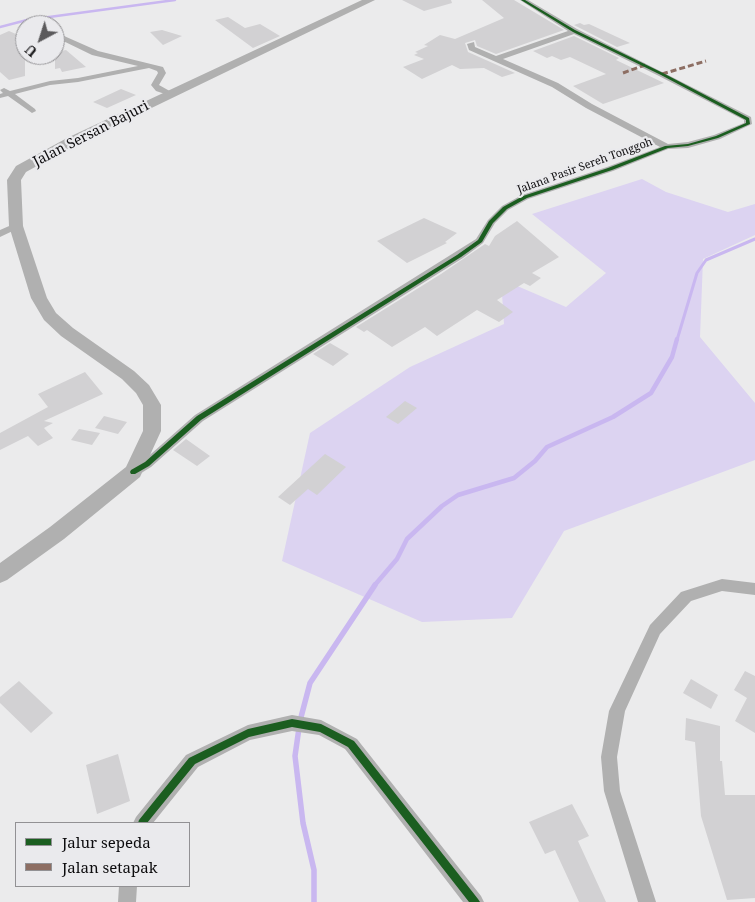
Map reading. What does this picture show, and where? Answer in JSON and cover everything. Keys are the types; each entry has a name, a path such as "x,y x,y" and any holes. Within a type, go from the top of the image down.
{"main road":[{"name":"Jalan Sersan Bajuri","path":"0,574 56,533 133,472 152,431 152,405 143,389 128,375 66,332 50,316 39,298 10,224 14,180 21,169 72,140 370,0"}],"street":[{"name":"Jalana Pasir Sereh Tonggoh","path":"133,472 148,464 206,413 459,256 480,241 491,222 505,208 525,197 610,169 667,147 688,145 747,126 749,122 662,74 574,30 523,0"},
{"path":"496,59 574,30"},
{"path":"65,39 95,53 160,69 162,73 155,85 159,89 171,94"},
{"path":"471,44 472,48 555,85 667,147"},
{"path":"4,95 50,83 78,80 149,66"},
{"path":"0,87 4,95 32,111"},
{"path":"0,234 10,224"},
{"path":"648,902 612,791 609,757 617,711 655,630 686,596 722,584 755,589"},
{"path":"143,822 192,761 248,732 292,723 321,728 351,744 475,902"},
{"path":"126,902 128,887"}],"shaded area":[{"path":"642,179 666,192 728,212 755,204 755,235 703,259 700,337 755,403 755,460 564,531 512,618 422,622 282,561 310,433 410,367 504,324 501,279 566,307 606,273 532,214"}],"building":[{"path":"402,0 451,0 452,3 424,11"},
{"path":"482,0 514,0 564,30 496,54 477,46 475,40 465,43 468,52 515,73 502,77 484,68 460,69 452,65 422,79 403,67 424,59 414,55 418,53 415,52 428,46 424,45 440,35 455,39 504,18"},
{"path":"228,17 245,28 260,24 280,36 253,48 215,20"},
{"path":"580,23 584,25 589,24 630,43 617,47 574,25"},
{"path":"162,30 182,36 163,45 150,32"},
{"path":"9,31 15,34 15,65 25,65 25,76 9,80 0,72 0,35"},
{"path":"574,36 619,58 616,60 664,83 603,104 573,86 606,74 570,57 561,60 552,56 547,58 533,51"},
{"path":"65,50 86,67 62,72 60,68 55,69 55,65 65,65"},
{"path":"121,89 136,95 107,108 93,102"},
{"path":"424,218 457,233 445,242 447,243 407,263 377,241"},
{"path":"517,221 559,257 532,273 541,278 530,286 524,283 497,300 513,312 499,322 477,310 437,336 425,327 392,347 367,330 364,332 356,327 485,244 489,246 495,236"},
{"path":"330,343 349,354 333,366 313,354"},
{"path":"85,372 103,394 44,421 53,423 44,428 53,438 38,446 28,436 0,450 0,433 48,407 38,394"},
{"path":"405,401 417,408 398,424 386,417"},
{"path":"104,416 127,422 118,434 95,428"},
{"path":"79,429 100,433 92,445 71,440"},
{"path":"186,439 210,456 197,466 173,450"},
{"path":"325,454 346,467 317,495 308,489 290,505 278,497"},
{"path":"745,671 755,676 755,733 735,721 747,698 734,690"},
{"path":"691,679 718,695 711,709 683,693"},
{"path":"19,681 53,713 31,733 0,703 0,697"},
{"path":"686,718 720,726 720,761 722,761 725,795 755,795 755,898 727,900 701,816 695,742 685,740"},
{"path":"118,754 130,801 97,814 86,765"},
{"path":"572,804 589,836 578,841 606,902 579,902 555,850 545,854 529,822"}],"waterway":[{"path":"0,27 27,20 175,0"},
{"path":"677,340 697,273 706,260 755,239"},
{"path":"374,586 397,559 407,539 442,506 458,495 514,478 535,461 547,447 613,417 651,393 672,357 677,339"},
{"path":"300,721 310,683 375,585"},
{"path":"299,728 295,756 303,823 314,870 314,902"}],"marked path":[{"path":"662,74 706,61"},
{"path":"623,73 645,65"}],"cycle path":[{"path":"133,472 147,464 199,418 459,256 480,241 491,222 505,208 525,197 610,169 667,147 688,145 717,137 748,124 748,119 574,31 523,0"},
{"path":"143,822 192,761 248,733 292,723 321,728 351,744 475,902"}]}
